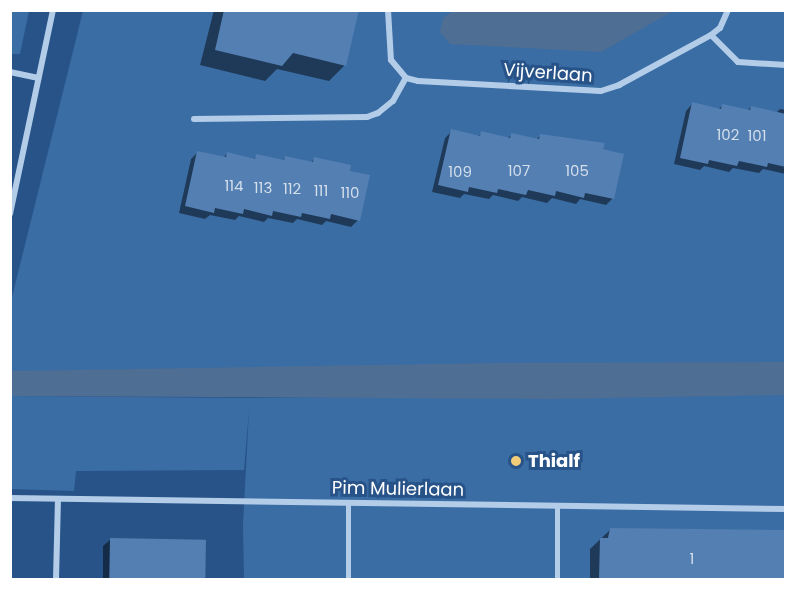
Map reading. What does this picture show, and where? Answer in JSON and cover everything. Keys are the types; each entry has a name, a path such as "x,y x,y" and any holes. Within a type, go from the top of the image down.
{"street":[{"path":"10,214 53,10"},
{"path":"194,118 367,117 378,113 393,101 406,78 391,60 388,10"},
{"name":"Vijverlaan","path":"406,78 417,81 601,91 620,85 711,35 720,28 728,10"},
{"path":"711,35 738,62 786,65"},
{"path":"10,72 38,78"},
{"name":"Pim Mulierlaan","path":"10,498 786,509"},
{"path":"56,579 58,499"}],"lane":[{"path":"348,504 348,579"},
{"path":"557,507 557,579"}],"shaded area":[{"path":"10,11 29,11 20,54 11,54"},
{"path":"83,11 785,11 785,375 11,377 11,301"},
{"path":"453,11 673,11 601,52 450,44 440,32 443,18"},
{"path":"785,362 785,395 552,399 10,396 11,371 498,363"},
{"name":"Thialf","path":"785,392 785,579 244,579 243,525 249,410 244,470 76,471 74,491 11,489 11,396 250,398"}],"building":[{"path":"224,10 359,10 346,66 293,53 282,66 215,50"},
{"path":"692,102 721,109 722,104 750,110 751,106 786,114 786,167 768,163 767,167 739,161 737,166 709,160 708,164 680,158"},
{"path":"451,129 480,136 481,131 510,138 511,133 539,139 540,134 605,143 603,149 624,154 614,199 585,193 584,198 556,191 555,196 528,190 526,195 498,189 497,193 469,187 468,192 438,185"},
{"path":"197,151 226,157 227,152 255,159 256,154 284,160 285,156 313,162 314,157 351,165 350,171 370,175 360,221 331,214 330,219 302,213 301,217 273,211 272,216 244,209 243,214 215,208 214,213 185,206"},
{"path":"610,528 786,530 786,579 599,579 600,538 608,538"},
{"path":"110,538 206,540 205,580 109,579"}],"place":[{"name":"Thialf","path":"516,461"}]}
